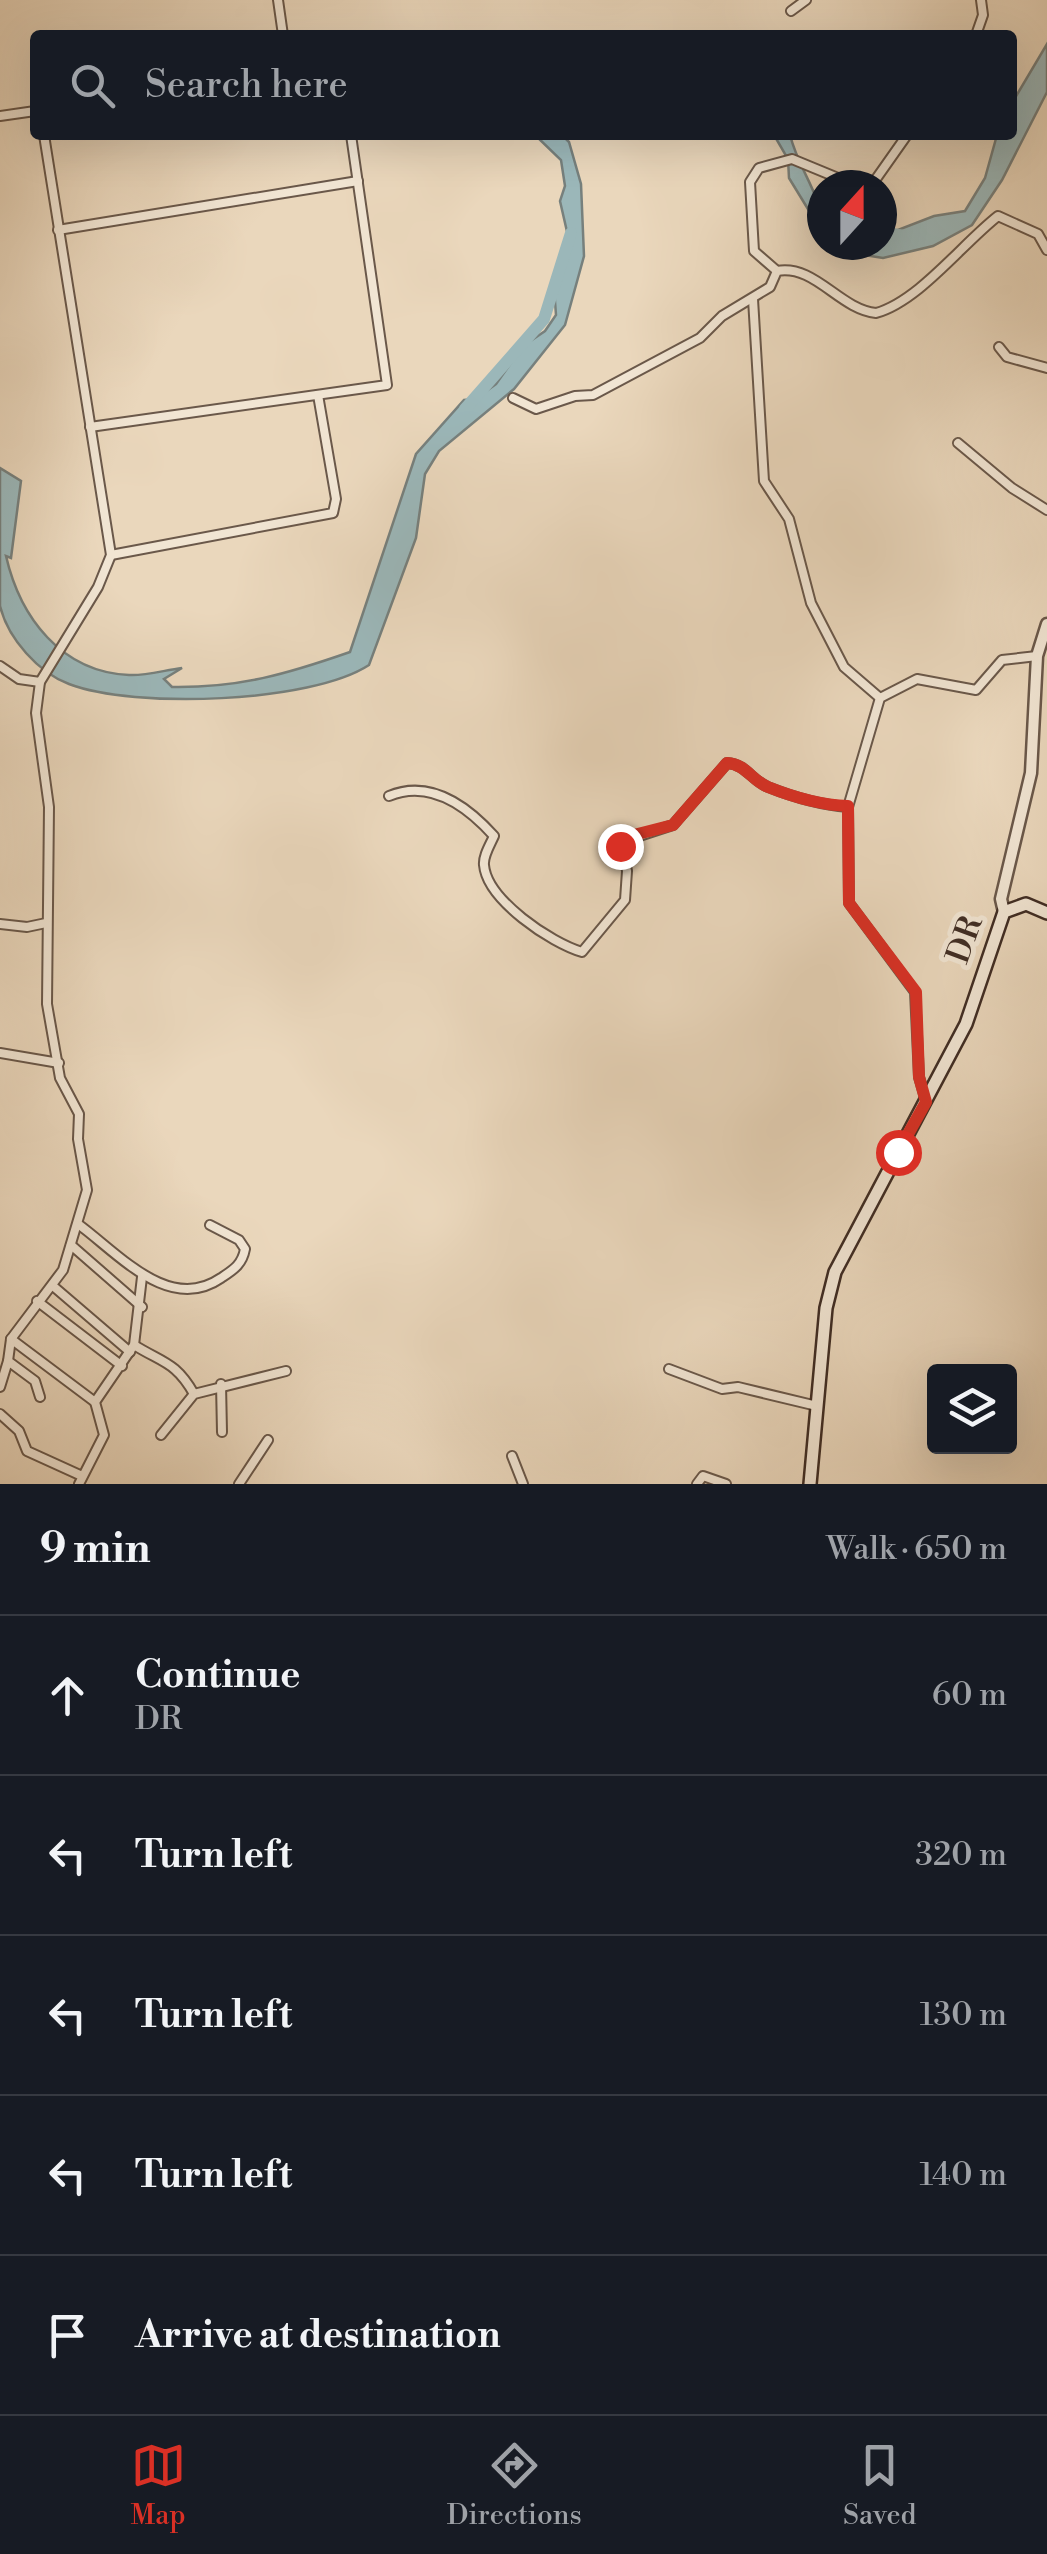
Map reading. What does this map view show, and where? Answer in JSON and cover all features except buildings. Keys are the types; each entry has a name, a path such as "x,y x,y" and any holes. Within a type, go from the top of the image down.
{"main road":[{"path":"1004,912 1026,904 1047,913"},
{"name":"DR","path":"810,1484 826,1308 835,1272 966,1024 1004,912"}],"street":[{"path":"278,0 282,30"},
{"path":"791,11 806,0"},
{"path":"978,30 983,15 981,0"},
{"path":"0,116 30,112"},
{"path":"0,1387 10,1339 53,1286 72,1244 87,1190 78,1139 79,1114 66,1092 47,1004 48,807 36,713 43,679 112,555 45,140"},
{"path":"90,427 386,385 352,140"},
{"path":"882,170 903,140"},
{"path":"817,170 792,160 759,168 750,182 754,251 777,271 801,272 848,305 876,313 906,300 998,216 1038,234 1047,250"},
{"path":"58,230 358,182"},
{"path":"513,398 536,409 575,396 593,395 700,338 722,316 770,287 777,271"},
{"path":"754,299 764,481 789,518 811,603 844,668 880,698"},
{"path":"999,347 1007,357 1047,368"},
{"path":"112,555 333,512 336,499 318,395"},
{"path":"958,443 1012,488 1047,510"},
{"name":"DR","path":"1004,912 1001,899 1031,774 1037,656 1047,624"},
{"path":"926,1102 919,1077 916,992 849,903 848,806 880,698 917,680 976,690 1002,660 1037,656"},
{"path":"0,666 19,679 43,679"},
{"path":"389,796 404,790 426,790 471,811 494,836 483,861 487,876 524,921 582,952 625,900 627,871 622,842 673,825 727,763 739,764 766,787 822,805 848,806"},
{"path":"0,924 27,927 46,923"},
{"path":"0,1053 59,1063"},
{"path":"78,1224 142,1277 195,1291 232,1271 245,1250 239,1240 210,1225"},
{"path":"72,1244 142,1306"},
{"path":"95,1402 132,1349 142,1306 142,1277"},
{"path":"53,1286 132,1349 166,1360 183,1374 194,1394"},
{"path":"38,1300 122,1366"},
{"path":"0,1414 19,1431 27,1451 80,1480 104,1436 95,1402 10,1339"},
{"path":"8,1361 35,1382 40,1397"},
{"path":"668,1368 722,1389 738,1387 817,1406"},
{"path":"161,1435 194,1394 222,1384 286,1372"},
{"path":"222,1384 222,1432"},
{"path":"238,1484 268,1440"},
{"path":"512,1456 524,1484"},
{"path":"697,1484 703,1476 726,1484"}],"water":[{"path":"1047,44 1047,92 1002,180 972,225 933,246 897,255 897,230 934,216 965,211 985,178 996,140 1017,140 1017,95"},
{"path":"540,140 569,142 581,184 584,256 565,325 514,389 439,451 425,474 416,538 369,665 307,688 177,699 98,692 58,679 36,663 10,631 0,606 0,468 21,481 11,558 6,556 13,579 33,620 47,637 83,664 129,675 182,668 164,679 172,687 196,687 262,678 350,652 416,454 464,400 475,399 496,384 523,346 545,331 556,315 554,288 568,236 560,201 565,186 561,160"},
{"path":"777,140 791,140 807,177 807,207 789,178 788,159"}],"waterway":[{"path":"465,409 544,319 571,233"},
{"path":"897,235 904,236"}],"route":[{"path":"620,846 626,837 666,830 673,825 727,763 739,764 766,787 822,805 848,806 849,903 908,980 918,1002 919,1077 926,1102 898,1152"}]}
